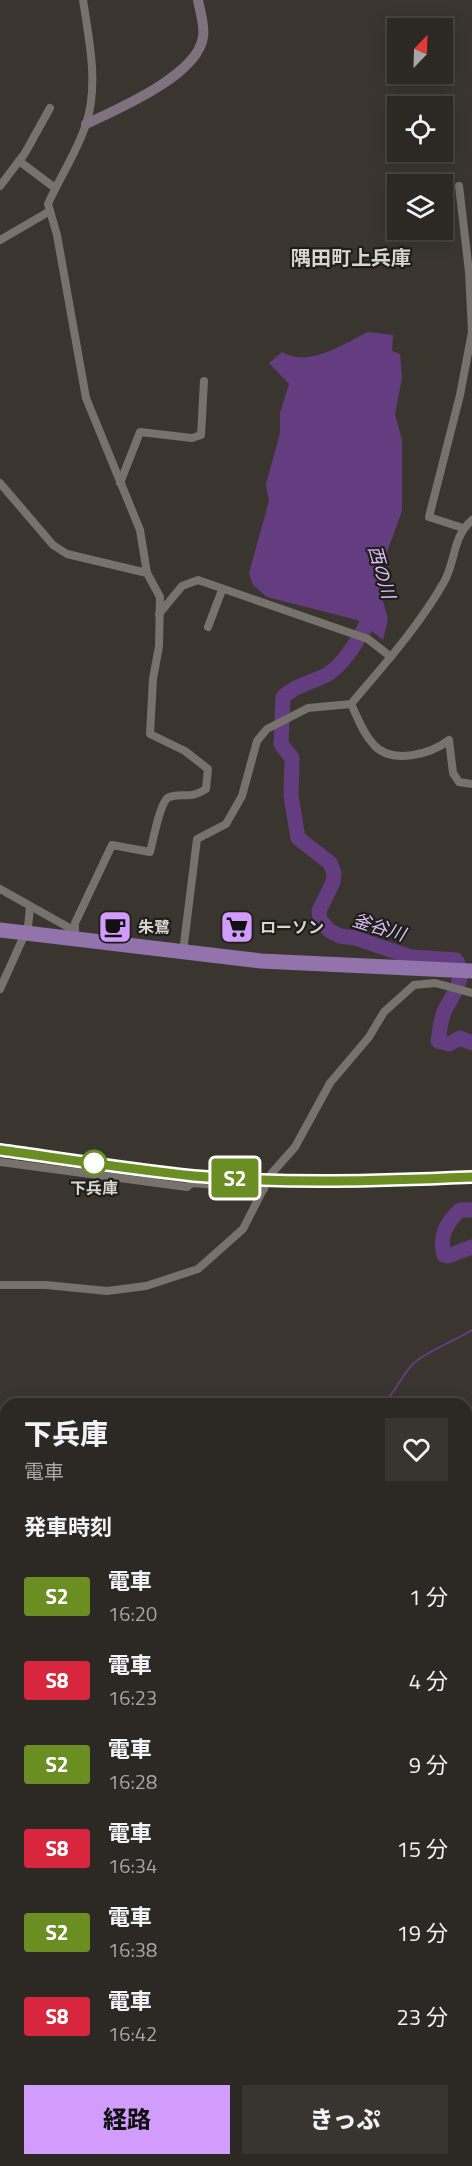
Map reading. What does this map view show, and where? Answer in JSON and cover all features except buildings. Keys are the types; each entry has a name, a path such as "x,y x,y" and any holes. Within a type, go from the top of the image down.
{"highway":[{"path":"0,930 75,935 183,951 317,965 462,971"}],"street":[{"path":"75,935 75,923 112,845 150,852 161,804 169,797 197,796 206,789 208,769 192,756 150,734 153,679 159,646 159,597 147,573 140,530 86,398 57,235 48,204 86,124 90,107 92,67 83,0"},
{"path":"86,124 124,106 180,71 194,58 203,37 198,0"},
{"path":"0,186 19,161 50,108"},
{"path":"19,161 55,188"},
{"path":"459,186 469,272 472,332 460,395 429,517 463,528"},
{"path":"0,240 50,211"},
{"path":"120,483 140,432 192,438 201,435 204,381"},
{"path":"0,483 53,545 67,554 147,573"},
{"path":"183,951 197,839 226,824 242,796 257,741 267,729 308,708 351,704 391,657 445,581 463,528 472,520"},
{"path":"159,614 182,586 198,580 368,639 391,657"},
{"path":"208,627 222,590"},
{"path":"351,704 365,734 376,748 396,755 418,754 449,740 453,773 459,782 472,784"},
{"path":"0,889 75,935"},
{"path":"0,989 28,927 30,907"},
{"path":"0,1285 46,1285 107,1291 146,1286 198,1269 236,1237 271,1174 295,1147 330,1083 369,1037 384,1012 414,985 435,982 472,993"},
{"path":"0,1162 187,1187 192,1183 264,1189"}],"shaded area":[{"path":"368,332 393,335 392,351 400,354 402,378 395,414 402,440 402,511 377,579 388,619 383,640 357,620 267,597 253,585 249,573 269,501 266,484 280,433 280,413 289,384 269,363 282,352 292,356 314,356 337,348"}],"waterway":[{"name":"釜谷川","path":"371,607 373,614 342,662 328,674 299,686 283,697 281,744 292,758 291,796 298,838 330,863 334,873 333,882 319,911 320,920 330,931 411,957 456,960 459,967 459,981 443,1015 438,1041 449,1044 460,1038 472,1043"},
{"name":"釜谷川","path":"472,1210 460,1210 455,1215 447,1225 442,1242 444,1255 448,1256 472,1247"},
{"path":"388,1398 414,1363 472,1330"}],"railway":[{"path":"0,1150 229,1179 333,1181 472,1177"}],"train":[{"name":"S2","path":"0,1150 194,1176 356,1182 472,1177"}],"place":[{"name":"朱鷺","path":"115,927"},
{"name":"ローソン","path":"237,927"},
{"name":"下兵庫","path":"94,1163"}],"district":[{"name":"隅田町上兵庫","path":"351,257"}],"water label":[{"name":"西の川","path":"382,572"}]}
